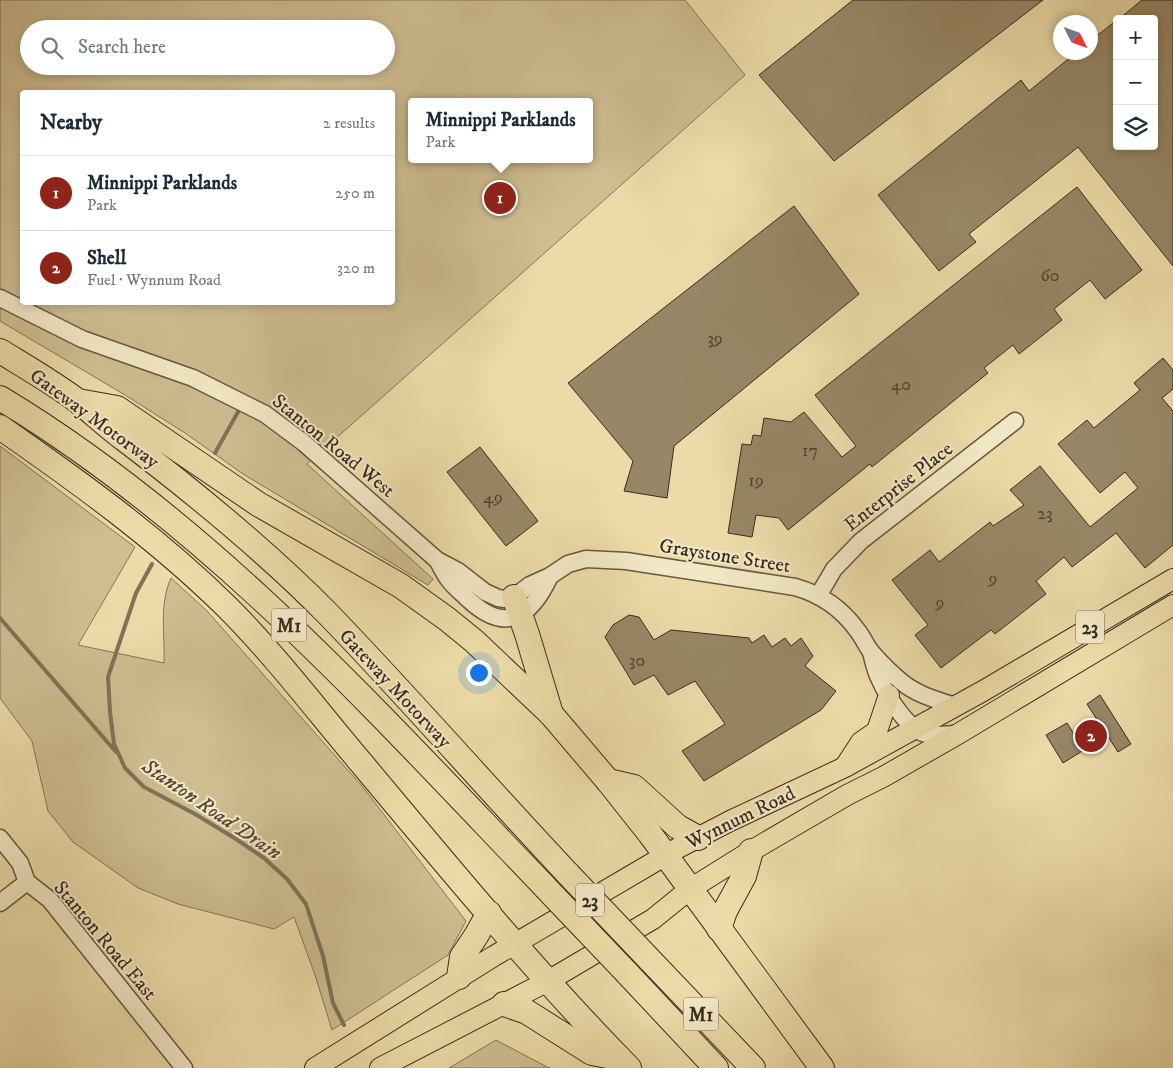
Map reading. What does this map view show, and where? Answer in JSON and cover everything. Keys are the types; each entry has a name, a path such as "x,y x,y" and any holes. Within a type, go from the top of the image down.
{"highway":[{"name":"Gateway Motorway","path":"0,351 78,401 173,476 222,516 326,613 569,875 753,1068"},
{"name":"Gateway Motorway","path":"0,398 86,455 141,496 247,585 417,752 716,1068"},
{"path":"78,401 117,408 258,504 401,586 474,641 550,714 608,781 822,1068"},
{"path":"0,427 104,502 165,552 226,607 279,664 515,944 624,1063"},
{"path":"517,606 550,714"},
{"path":"608,781 634,787 678,826 698,838"},
{"path":"719,929 725,910 744,876 751,851"},
{"path":"459,977 462,957 488,913"},
{"path":"504,1004 527,1012 592,1053 624,1063"}],"main road":[{"name":"Wynnum Road","path":"315,1068 459,977 665,856 698,838 845,767 1171,584"},
{"name":"Wynnum Road","path":"380,1068 548,981 653,919 690,889 751,851 847,795 883,777 958,734 1173,606"},
{"path":"1154,616 1173,626"},
{"path":"845,767 861,742 877,731 889,695"}],"street":[{"name":"Stanton Road West","path":"0,298 82,339 193,378 265,414 304,443 437,560 449,580 482,610 503,619 517,606"},
{"name":"Enterprise Place","path":"818,596 834,569 861,541 1015,421"},
{"name":"Graystone Street","path":"517,606 529,609 541,595 550,576 568,564 577,560 599,558 781,584 808,590 849,620 871,652 902,682 915,691 956,706"},
{"name":"Graystone Street","path":"871,652 878,678 905,720 914,729"},
{"path":"914,729 933,735 958,734"},
{"name":"Stanton Road East","path":"0,838 20,863 27,882 50,900 184,1068"},
{"path":"0,904 27,882"}],"shaded area":[{"path":"0,0 685,0 745,75 307,464 433,579 428,585 243,474 185,433 0,321"},
{"path":"0,446 135,547 78,645 164,663 163,620 165,598 171,578 207,611 362,786 466,921 448,955 332,1030 294,917 274,929 178,904 138,888 73,842 48,811 32,741 0,698"},
{"path":"496,1040 547,1067 550,1068 449,1068"}],"building":[{"path":"853,0 1043,0 834,161 759,75"},
{"path":"1142,0 1173,0 1173,266 1078,147 969,234 976,242 939,271 878,195 1021,80 1029,91 1067,60 1098,60 1098,35 1113,23 1113,150 1158,150 1158,15 1124,15"},
{"path":"1077,187 1142,270 1105,299 1090,280 1054,309 1062,320 1019,354 1013,345 984,368 988,373 872,467 870,464 788,530 779,518 756,515 752,537 728,533 742,444 751,445 753,435 761,436 764,418 791,422 804,412 842,457 856,446 815,395"},
{"path":"794,206 859,294 674,446 667,498 624,491 633,461 568,383"},
{"path":"1163,358 1173,370 1173,389 1162,398 1173,411 1173,545 1145,568 1116,533 1072,567 1064,557 1036,581 1046,594 995,634 991,630 941,668 915,635 928,625 892,580 930,550 939,562 990,522 993,526 1024,505 1010,490 1040,466 1090,527 1138,488 1125,472 1100,493 1058,444 1087,420 1094,428 1140,390 1134,383"},
{"path":"480,447 538,521 506,546 447,472"},
{"path":"629,615 639,617 654,640 671,630 749,638 752,643 764,635 772,647 785,638 791,646 801,638 813,656 805,666 836,691 821,710 704,781 682,751 725,724 695,681 668,695 654,675 634,685 605,637 613,625"},
{"path":"1100,695 1131,744 1118,752 1087,704"},
{"path":"1067,723 1084,750 1063,763 1046,735"}],"waterway":[{"path":"215,453 238,412"},
{"name":"Stanton Road Drain","path":"152,564 136,593 108,677 114,744 125,768 144,787 195,814 236,839 264,858 287,879 306,904 323,956 333,1003 344,1025"},
{"name":"Stanton Road Drain","path":"0,618 116,752"}],"place":[{"name":"Minnippi Parklands","path":"500,198"},
{"name":"Shell","path":"1091,736"}]}
